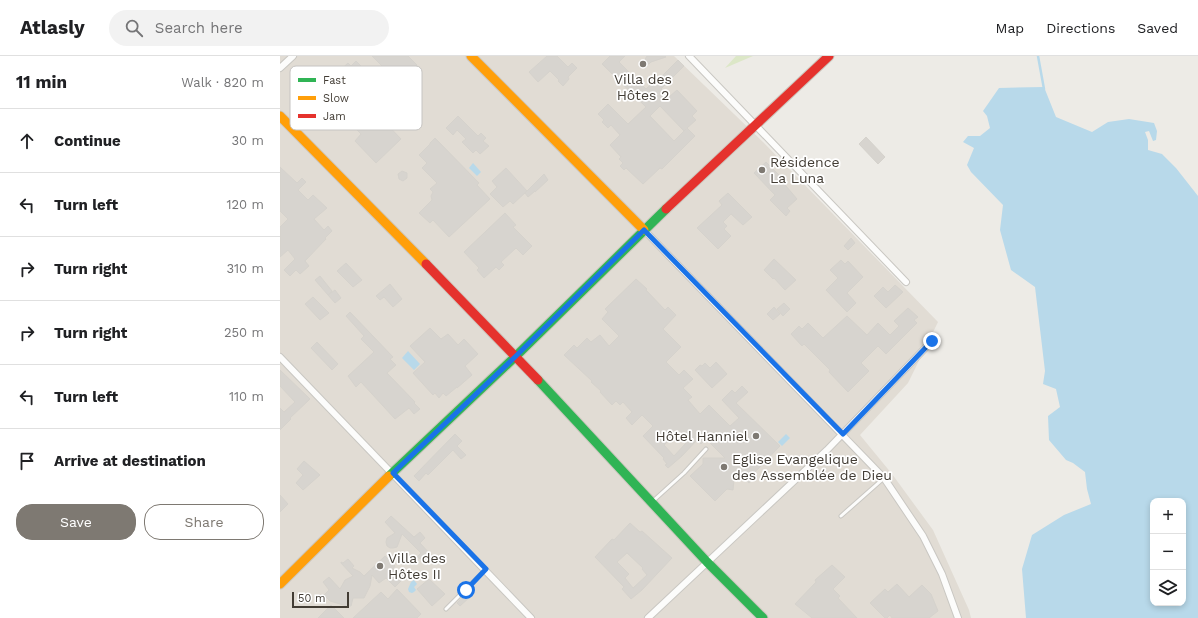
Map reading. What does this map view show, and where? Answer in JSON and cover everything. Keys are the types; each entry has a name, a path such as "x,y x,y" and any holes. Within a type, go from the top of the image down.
{"street":[{"path":"280,68 293,56"},
{"path":"472,56 644,230 884,478 923,536 942,574 958,618"},
{"path":"689,56 906,282"},
{"path":"280,584 644,230 828,56"},
{"path":"280,116 290,126"},
{"path":"294,130 516,356 707,562 762,618"},
{"path":"648,618 827,450 932,341"},
{"path":"280,357 486,569 531,618"}],"lane":[{"path":"651,502 684,473 706,449"},
{"path":"841,516 884,478"},
{"path":"446,609 486,569"}],"shaded area":[{"path":"280,56 674,56 764,143 938,322 908,383 860,435 892,474 933,530 969,610 971,618 280,618"}],"green space":[{"path":"736,56 753,56 725,68"}],"water":[{"path":"1044,87 1056,117 1092,132 1108,122 1129,119 1154,123 1157,131 1156,140 1153,141 1149,131 1145,132 1148,140 1148,150 1162,154 1176,168 1198,196 1198,618 1026,618 1022,569 1032,535 1064,515 1091,504 1085,472 1073,463 1066,460 1049,440 1048,416 1060,407 1056,389 1043,384 1045,371 1035,287 1011,270 1000,230 1003,205 971,172 967,165 974,148 963,142 968,136 980,136 990,128 987,116 983,111 999,88"},
{"path":"473,163 481,172 477,176 469,168"},
{"path":"408,351 420,364 414,370 402,358"},
{"path":"786,434 790,438 782,446 778,442"},
{"path":"414,580 417,584 414,587 416,590 412,593 409,592 408,589 411,582"}],"building":[{"path":"372,56 408,56 417,65 382,66"},
{"path":"547,56 557,56 568,67 572,63 577,68 568,77 569,79 563,86 550,71 538,82 529,72"},
{"path":"610,56 625,56 619,62 646,89 655,80 656,82 678,60 684,66 661,89 669,97 677,90 697,111 692,116 696,120 687,128 695,136 662,169 660,168 643,184 626,168 624,170 620,166 623,163 619,159 621,157 610,145 620,135 611,125 608,128 602,122 604,120 598,114 608,104 628,124 646,107 602,64","holes":["660,106 684,131 674,141 650,116"]},
{"path":"647,56 666,57 647,64 644,63 644,61"},
{"path":"356,61 361,66 351,66"},
{"path":"458,116 478,136 481,133 486,138 483,141 489,146 480,154 476,150 473,153 462,142 466,139 457,130 453,135 446,128"},
{"path":"357,130 392,130 401,139 376,163 355,141 361,134"},
{"path":"866,137 885,157 878,164 859,144"},
{"path":"435,138 479,183 477,185 490,199 449,237 433,220 430,223 419,213 432,200 431,196 433,192 430,189 437,183 422,168 427,163 419,155"},
{"path":"766,162 782,178 781,180 797,199 787,208 790,211 786,216 770,200 775,195 754,173"},
{"path":"280,167 297,183 302,178 306,182 298,190 308,200 313,195 327,208 314,219 324,230 328,226 332,231 305,261 309,266 300,274 296,270 290,276 284,270 295,259 288,250 280,257 280,227 288,219 280,211"},
{"path":"506,168 527,191 513,204 510,201 503,207 490,194 497,187 492,181"},
{"path":"402,171 407,173 407,178 403,181 399,179 398,174"},
{"path":"544,174 548,180 528,197 525,193"},
{"path":"728,193 752,217 743,225 731,214 723,222 727,226 724,229 731,236 718,249 697,228 722,205 719,201"},
{"path":"505,213 516,225 513,227 532,246 523,255 516,248 501,262 504,265 499,270 496,267 484,278 477,270 479,268 464,252"},
{"path":"851,238 855,243 848,250 844,246"},
{"path":"774,259 796,280 785,290 764,270"},
{"path":"841,260 845,264 848,261 863,277 847,293 856,303 847,312 826,290 838,278 830,270"},
{"path":"346,263 362,280 353,287 337,271"},
{"path":"320,276 332,291 328,295 315,280"},
{"path":"636,279 647,289 646,290 665,310 668,307 676,315 663,329 681,347 666,362 679,375 684,370 693,379 683,388 692,397 688,400 700,414 709,405 730,426 739,418 722,400 732,390 735,393 742,386 748,392 736,403 780,446 754,473 757,476 749,483 735,470 733,490 727,489 715,501 690,476 703,464 703,458 725,458 706,439 701,444 697,440 668,468 665,465 667,464 663,459 664,458 643,436 653,426 642,415 632,425 626,418 632,412 623,402 620,405 616,401 612,405 600,392 601,391 591,382 592,381 564,355 574,345 577,348 587,338 591,342 600,335 609,346 619,336 602,319 608,312 605,309","holes":["677,433 686,443 674,456 664,445"]},
{"path":"390,284 402,299 393,307 384,297 380,300 376,296"},
{"path":"895,285 903,292 886,308 874,296 883,287 888,292"},
{"path":"335,290 341,298 335,303 328,295"},
{"path":"313,297 329,313 320,320 305,304"},
{"path":"784,303 790,309 783,316 777,309"},
{"path":"774,307 780,314 773,320 767,314"},
{"path":"908,308 918,317 914,320 917,323 886,354 878,346 861,363 869,371 848,392 829,372 830,370 804,344 802,346 791,334 799,326 802,329 808,323 823,338 847,316 867,335 878,323 890,335 899,326 894,321"},
{"path":"350,312 393,357 390,359 396,365 387,373 420,409 414,414 409,408 395,419 361,382 356,387 348,376 374,352 361,339 364,336 346,316"},
{"path":"430,328 441,339 448,334 458,345 464,339 478,354 465,366 472,375 446,396 443,393 439,398 435,393 433,395 413,373 425,362 410,346"},
{"path":"317,342 338,364 332,370 311,348"},
{"path":"716,362 727,374 712,388 695,370 700,365 702,366 705,363 710,368"},
{"path":"280,370 310,399 280,430 280,408 284,412 295,402 280,386"},
{"path":"455,434 462,441 457,446 466,455 461,459 453,450 428,475 426,473 419,481 414,476"},
{"path":"304,461 320,475 303,490 296,483 303,475 297,469"},
{"path":"280,495 288,504 280,512"},
{"path":"391,516 414,537 420,532 425,538 420,543 431,555 424,561 417,557 421,553 402,534 397,547 390,548 387,546 387,538 395,533 385,522"},
{"path":"630,523 640,532 642,531 672,558 642,590 631,599 622,589 624,587 595,557 612,539 614,540","holes":["627,553 643,568 642,569 647,575 633,588 625,578 629,574 617,562"]},
{"path":"385,556 395,566 393,569 403,579 395,587 386,578 379,583 372,575 370,586 364,598 353,598 351,606 330,601 324,595 329,590 323,582 329,577 340,589 345,580 353,576 341,562 343,563 348,559 354,566 352,568 364,576"},
{"path":"832,565 845,577 833,589 840,596 838,598 857,618 812,618 795,604 816,582 815,580"},
{"path":"429,579 445,594 432,606 417,589"},
{"path":"897,584 909,597 922,585 931,594 938,611 929,618 892,618 890,615 885,618 870,603 885,589 888,592"},
{"path":"397,589 421,614 417,618 353,618 381,592 388,599"},
{"path":"468,592 471,596 460,606 457,603"},
{"path":"331,605 344,618 318,618"}],"waterway":[{"path":"1038,56 1044,89"}],"traffic: fast":[{"path":"389,476 516,356 666,209"},
{"path":"538,380 707,562 763,618"}],"traffic: slow":[{"path":"471,56 644,230"},
{"path":"280,116 290,126"},
{"path":"294,130 426,264"},
{"path":"280,584 389,476"}],"traffic: jam":[{"path":"666,209 829,56"},
{"path":"426,264 538,380"}],"place":[{"name":"Villa des Hôtes 2","path":"643,64"},
{"name":"Résidence La Luna","path":"762,170"},
{"name":"Hôtel Hanniel","path":"756,436"},
{"name":"Eglise Evangelique des Assemblée de Dieu","path":"724,467"},
{"name":"Villa des Hôtes II","path":"380,566"}],"route":[{"path":"466,590 486,569 393,473 516,356 644,230 843,434 932,341"}]}
